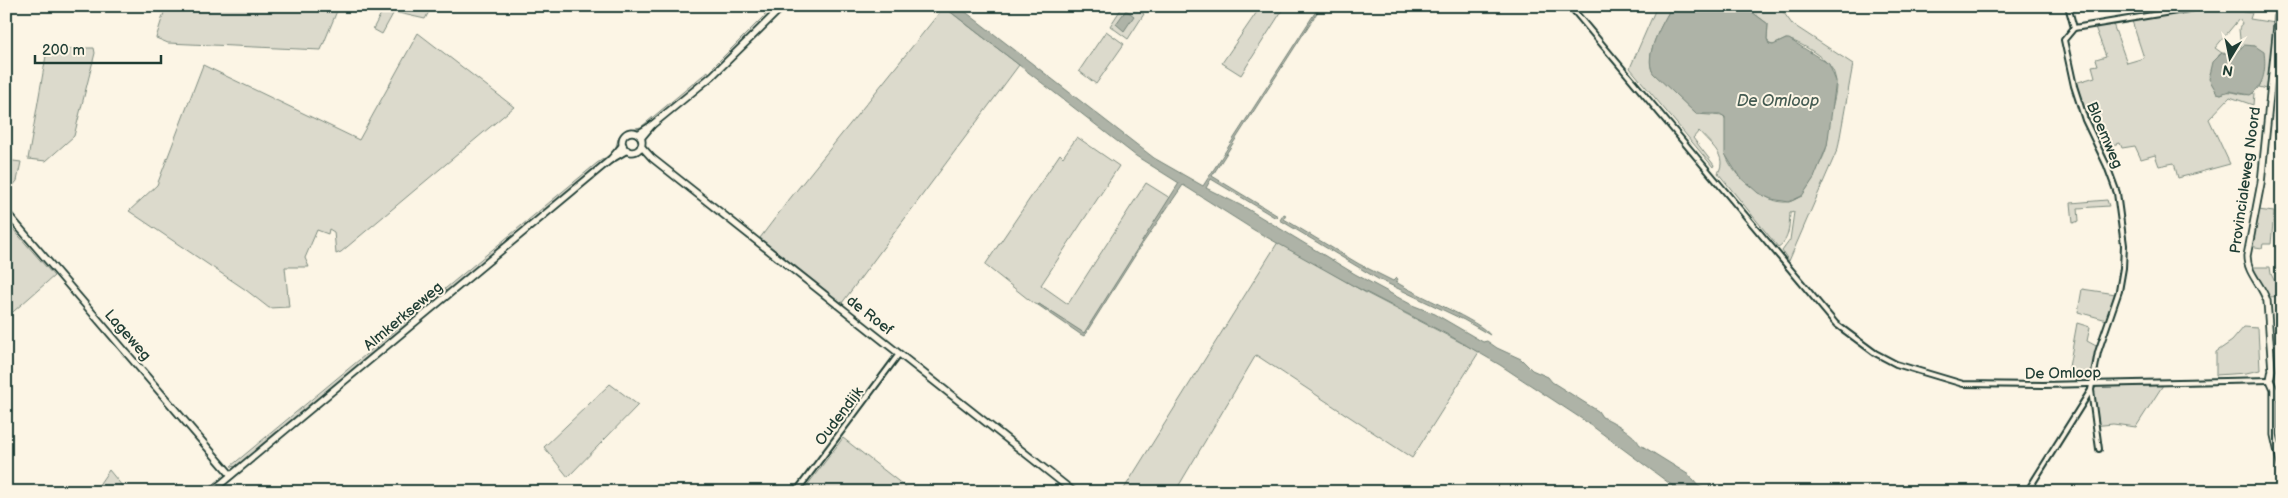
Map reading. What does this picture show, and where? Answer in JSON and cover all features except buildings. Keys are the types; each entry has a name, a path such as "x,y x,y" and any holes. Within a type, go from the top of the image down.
{"street":[{"path":"639,136 639,148 632,151 625,148 623,138 627,134 639,136 712,76 783,6"},
{"name":"De Omloop","path":"1570,6 1836,324 1896,364 1964,384 2092,384 2270,380"},
{"path":"2068,6 2074,28 2207,6"},
{"path":"2222,6 2235,6"},
{"name":"Provincialeweg Noord","path":"2280,6 2261,182 2247,256 2247,266 2264,292 2267,301 2272,370 2270,380 2274,389 2275,447 2282,470"},
{"name":"Bloemweg","path":"2074,28 2066,36 2064,47 2085,120 2107,166 2117,193 2124,245 2119,291 2098,352 2091,390"},
{"name":"Almkerkseweg","path":"211,492 625,148"},
{"name":"de Roef","path":"639,148 1074,492"},
{"name":"Lageweg","path":"6,212 230,475"},
{"name":"Oudendijk","path":"796,492 899,354"},
{"path":"2091,390 2099,449"},
{"path":"2027,492 2091,390"}],"shaded area":[{"path":"166,6 339,6 321,50 168,43 156,38"},
{"path":"385,6 411,8 432,6 425,19 394,12 382,34 373,29"},
{"path":"774,6 780,6 717,69 713,67"},
{"path":"1123,6 1133,6 1144,14 1128,39 1110,26"},
{"path":"1261,6 1285,6 1241,75 1222,63"},
{"path":"1657,6 1672,6 1653,46 1650,63 1652,71 1696,114 1724,116 1726,122 1727,158 1733,169 1756,190 1780,202 1788,202 1802,195 1823,157 1836,91 1836,79 1827,62 1806,47 1786,39 1774,45 1769,44 1767,39 1768,24 1744,6 1783,6 1781,9 1792,24 1853,64 1838,148 1789,261 1782,251 1790,240 1794,212 1790,213 1787,236 1778,247 1718,173 1721,161 1713,146 1699,131 1693,138 1714,165 1713,167 1630,68"},
{"path":"944,7 1019,65 842,303 760,238"},
{"path":"2217,8 2252,13 2250,19 2275,23 2267,89 2259,87 2262,81 2255,46 2243,47 2241,49 2239,29 2242,23 2239,19 2215,48 2222,53 2219,55 2209,76 2217,92 2221,94 2229,92 2245,95 2254,93 2253,105 2230,97 2209,119 2230,164 2178,178 2174,163 2159,166 2155,155 2141,159 2135,146 2122,148 2120,143 2100,148 2075,83 2095,77 2092,66 2098,65 2096,59 2106,56 2095,27 2113,24 2127,63 2144,58 2132,21"},
{"path":"2282,10 2282,66 2276,64"},
{"path":"1106,31 1124,44 1096,84 1079,71"},
{"path":"418,33 514,107 341,252 336,254 334,232 329,229 328,234 317,230 305,258 309,267 285,267 289,307 269,308 246,290 129,211 157,185 203,65 359,140"},
{"path":"94,48 95,53 74,136 46,161 28,159 47,50"},
{"path":"708,71 709,75 642,129 625,132 615,150 619,136 625,130 641,127"},
{"path":"1077,137 1119,166 1041,285 1068,304 1146,183 1170,198 1084,334 1039,304 1033,303 985,265 1060,154 1063,157"},
{"path":"614,152 236,467 231,466 597,163"},
{"path":"6,160 21,162 17,181 6,194"},
{"path":"2107,200 2109,206 2078,208 2079,221 2073,223 2071,203"},
{"path":"2258,210 2274,212 2271,244 2263,244 2262,248 2249,246"},
{"path":"6,221 54,276 6,318"},
{"path":"1278,242 1366,293 1479,352 1412,458 1256,355 1175,492 1122,492"},
{"path":"2251,267 2270,267 2271,274 2282,296 2269,297"},
{"path":"2082,289 2116,294 2107,320 2078,312"},
{"path":"2077,323 2090,327 2087,341 2098,347 2090,377 2067,378"},
{"path":"2244,327 2258,328 2260,370 2216,375 2216,352 2232,341"},
{"path":"610,384 638,405 568,477 544,447"},
{"path":"2163,385 2136,427 2113,424 2093,426 2090,396 2097,386"},
{"path":"843,438 912,492 802,492"},
{"path":"109,470 127,492 94,492"}],"water":[{"path":"943,6 958,6 1154,158 1203,186 1318,8 1320,8 1212,176 1278,216 1276,218 1211,179 1206,188 1246,208 1355,274 1412,305 1435,314 1483,342 1487,341 1497,348 1521,359 1532,370 1548,377 1552,382 1598,411 1602,417 1629,432 1639,444 1689,475 1698,486 1711,492 1681,492 1588,423 1500,365 1254,230 1183,185 1143,243 1084,336 1080,334 1038,305 1084,333 1179,183 1136,156"},
{"name":"De Omloop","path":"1672,6 1744,6 1768,24 1767,39 1769,44 1773,45 1789,39 1829,64 1836,81 1827,146 1814,178 1802,196 1789,202 1771,199 1758,193 1738,175 1725,154 1725,117 1720,114 1696,114 1653,73 1650,57 1652,48"},
{"path":"1126,10 1134,16 1124,31 1116,24"},
{"path":"2244,45 2255,46 2264,52 2265,64 2259,87 2250,95 2229,91 2221,94 2217,93 2209,79 2213,62 2222,53 2235,54"},
{"path":"1284,214 1286,215 1284,219 1359,264 1393,281 1396,278 1398,279 1396,282 1474,323 1490,335 1464,320 1378,279 1280,220"}]}
